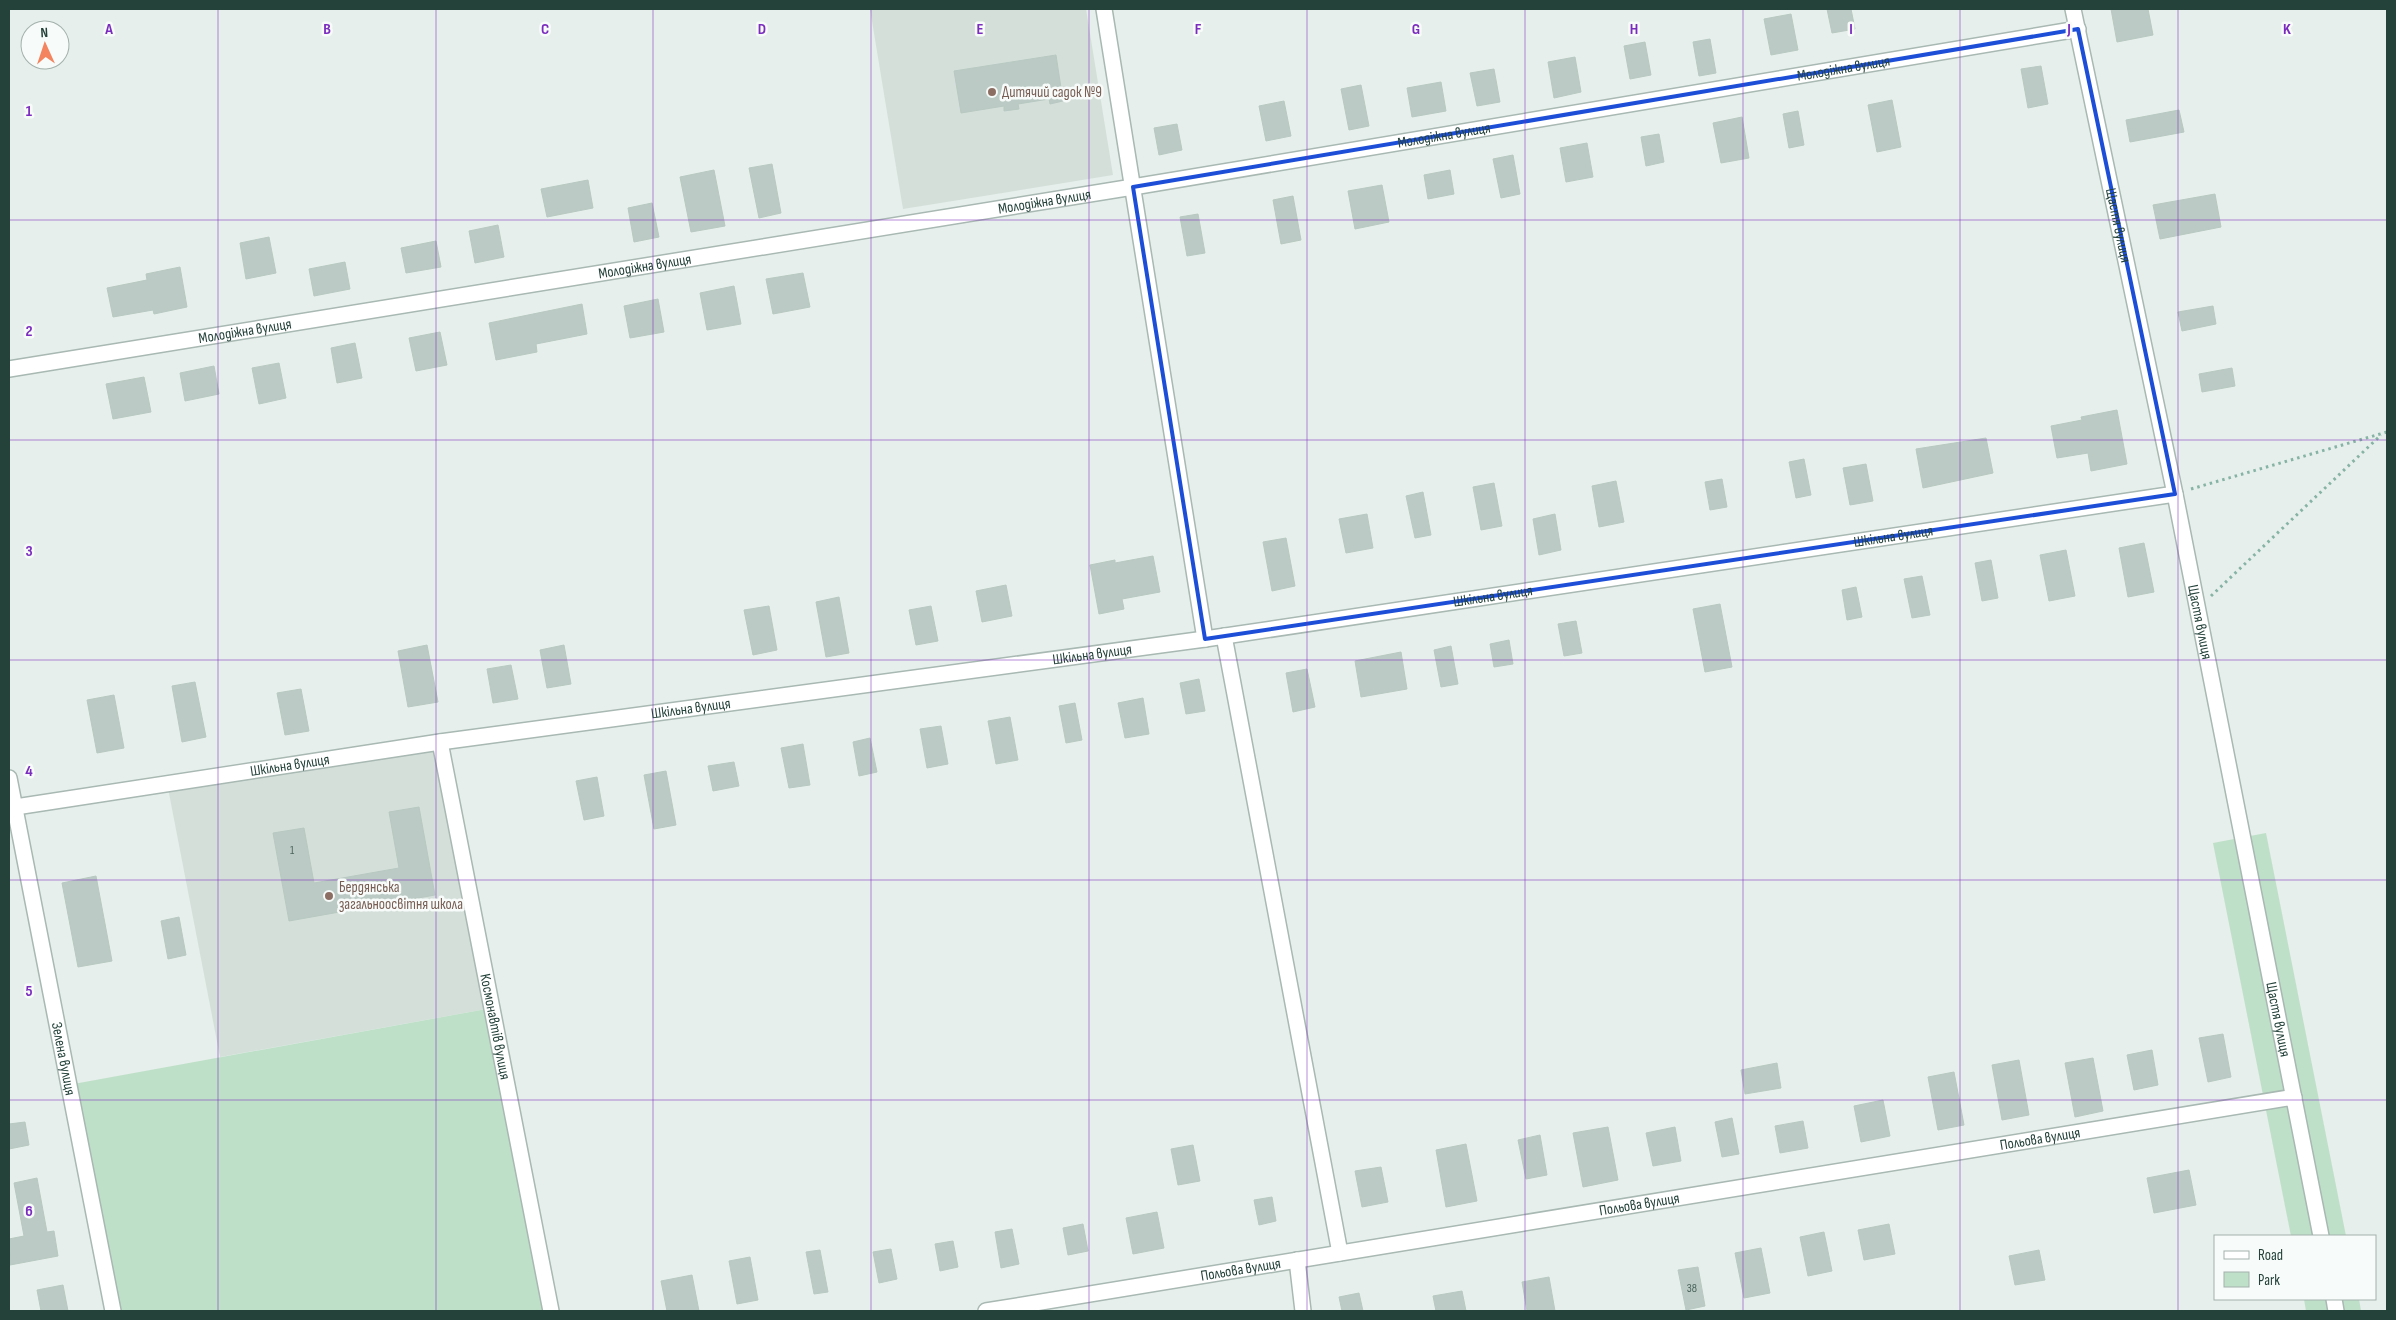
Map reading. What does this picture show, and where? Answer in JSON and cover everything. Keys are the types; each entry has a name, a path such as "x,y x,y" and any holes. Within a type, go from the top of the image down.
{"street":[{"path":"1104,9 1205,639"},
{"name":"Щастя вулиця","path":"2073,9 2175,494 2321,1235"},
{"name":"Молодіжна вулиця","path":"9,369 1132,187 2078,30"},
{"name":"Шкільна вулиця","path":"12,807 440,742 1205,639 2175,494"},
{"path":"1224,636 1340,1253"},
{"name":"Космонавтів вулиця","path":"440,742 551,1311"},
{"name":"Зелена вулиця","path":"9,778 12,807 113,1311"},
{"name":"Польова вулиця","path":"986,1311 2294,1097"},
{"path":"1297,1260 1303,1311"}],"path":[{"path":"2175,494 2387,432"},
{"path":"2197,609 2381,435"}],"highlighted area":[{"path":"2078,29 2175,494 1205,639 1133,187"}],"shaded area":[{"name":"Дитячий садок №9","path":"870,9 1086,9 1113,175 903,209"},
{"name":"Бердянська загальноосвітня школа","path":"440,742 492,1008 220,1057 167,783"}],"green space":[{"path":"2266,833 2346,1235 2291,1235 2213,843"},
{"path":"492,1008 551,1311 112,1311 68,1085"},
{"path":"2304,1300 2359,1300 2361,1311 2306,1311"}],"building":[{"path":"1827,9 1851,9 1855,29 1832,33"},
{"path":"2111,9 2148,9 2153,35 2117,42"},
{"path":"1791,14 1798,50 1771,55 1764,19"},
{"path":"1710,39 1716,73 1699,76 1693,42"},
{"path":"1645,42 1651,75 1630,79 1624,46"},
{"path":"1056,55 1063,101 1050,104 1049,99 1018,104 1019,109 1004,111 1004,106 961,113 954,71"},
{"path":"1575,57 1581,92 1554,98 1548,62"},
{"path":"2041,66 2048,104 2028,108 2021,69"},
{"path":"1494,69 1500,102 1477,106 1470,73"},
{"path":"1441,82 1446,111 1412,117 1407,88"},
{"path":"1361,85 1369,126 1349,130 1341,89"},
{"path":"1892,100 1901,147 1877,152 1868,105"},
{"path":"1284,101 1291,136 1266,141 1259,106"},
{"path":"2179,110 2184,132 2130,142 2126,120"},
{"path":"1798,111 1804,145 1789,148 1783,114"},
{"path":"1742,117 1749,158 1721,163 1713,123"},
{"path":"1177,124 1182,150 1159,155 1154,128"},
{"path":"1659,134 1664,162 1646,166 1641,137"},
{"path":"1587,143 1593,177 1566,182 1560,148"},
{"path":"1513,155 1520,194 1501,198 1493,159"},
{"path":"772,164 781,213 759,218 749,168"},
{"path":"714,170 725,226 691,232 680,177"},
{"path":"1450,170 1454,194 1428,199 1424,175"},
{"path":"588,180 593,208 547,217 541,189"},
{"path":"1382,185 1389,222 1355,229 1348,191"},
{"path":"2215,194 2221,227 2160,239 2153,205"},
{"path":"1293,196 1301,240 1281,244 1273,200"},
{"path":"652,203 659,237 634,242 628,208"},
{"path":"1198,214 1205,253 1187,256 1180,217"},
{"path":"498,225 504,257 475,263 469,231"},
{"path":"269,237 276,273 246,279 240,243"},
{"path":"436,241 441,267 406,273 401,248"},
{"path":"345,262 350,289 314,296 309,269"},
{"path":"180,267 187,307 154,314 153,310 113,317 107,288 147,280 146,274"},
{"path":"803,273 810,307 773,314 766,279"},
{"path":"734,286 741,324 707,330 700,293"},
{"path":"658,299 664,332 630,338 624,306"},
{"path":"582,304 587,334 536,344 537,352 496,360 489,323"},
{"path":"2213,306 2216,324 2182,331 2178,312"},
{"path":"440,332 447,365 416,371 409,338"},
{"path":"355,343 362,378 337,383 331,348"},
{"path":"279,363 286,398 259,404 252,368"},
{"path":"214,366 219,394 185,401 180,373"},
{"path":"2232,368 2235,386 2202,392 2199,374"},
{"path":"144,377 151,412 113,419 106,384"},
{"path":"2117,410 2127,464 2091,471 2088,453 2057,458 2051,426 2082,420 2081,417"},
{"path":"1986,438 1993,473 1923,488 1916,449"},
{"path":"1804,459 1811,495 1796,498 1789,462"},
{"path":"1866,464 1873,501 1850,505 1843,468"},
{"path":"1722,479 1727,507 1710,510 1705,482"},
{"path":"1616,481 1624,522 1599,527 1592,486"},
{"path":"1494,483 1502,526 1481,530 1473,487"},
{"path":"1423,492 1431,535 1415,538 1406,496"},
{"path":"1367,514 1373,548 1346,553 1339,519"},
{"path":"1555,514 1561,550 1539,555 1533,519"},
{"path":"1286,538 1295,586 1272,591 1263,542"},
{"path":"2144,543 2154,592 2128,597 2119,548"},
{"path":"2066,550 2075,596 2049,601 2040,555"},
{"path":"1153,556 1160,592 1122,599 1124,609 1099,614 1090,565 1115,560 1115,563"},
{"path":"1991,560 1998,598 1982,601 1975,563"},
{"path":"1922,576 1930,615 1912,618 1904,579"},
{"path":"1006,585 1012,616 982,622 976,591"},
{"path":"1856,587 1862,617 1847,620 1842,590"},
{"path":"839,597 849,653 826,657 816,602"},
{"path":"1720,604 1732,667 1705,672 1693,609"},
{"path":"769,606 777,650 753,655 744,610"},
{"path":"931,606 938,641 916,645 909,610"},
{"path":"1576,621 1582,653 1564,656 1558,624"},
{"path":"1509,640 1513,664 1494,667 1490,644"},
{"path":"427,645 438,702 408,707 398,651"},
{"path":"564,645 571,684 547,688 540,650"},
{"path":"1451,646 1458,684 1441,687 1434,650"},
{"path":"1401,652 1407,689 1361,697 1355,661"},
{"path":"511,665 518,699 493,703 487,669"},
{"path":"1307,669 1315,707 1293,712 1286,673"},
{"path":"1199,679 1205,711 1186,714 1180,683"},
{"path":"195,682 206,737 182,742 172,686"},
{"path":"301,689 309,731 285,735 277,693"},
{"path":"114,695 124,748 97,753 87,700"},
{"path":"1143,698 1149,734 1125,738 1118,703"},
{"path":"1075,703 1082,740 1066,743 1059,706"},
{"path":"1010,717 1018,760 996,764 988,721"},
{"path":"941,726 948,764 927,768 920,729"},
{"path":"870,738 877,772 859,776 853,742"},
{"path":"803,744 810,785 789,788 781,748"},
{"path":"734,762 739,786 713,791 708,766"},
{"path":"666,771 676,825 654,829 644,775"},
{"path":"597,777 604,816 584,820 576,781"},
{"path":"419,807 435,895 289,921 273,833 304,828 314,883 399,868 389,812"},
{"path":"96,876 112,961 78,967 62,883"},
{"path":"179,917 186,955 168,959 161,921"},
{"path":"2223,1034 2231,1077 2208,1082 2199,1038"},
{"path":"2152,1050 2158,1085 2134,1090 2127,1055"},
{"path":"2093,1058 2103,1111 2075,1117 2065,1063"},
{"path":"2019,1060 2029,1115 2002,1120 1992,1065"},
{"path":"1777,1063 1781,1088 1745,1094 1741,1070"},
{"path":"1954,1072 1964,1125 1938,1130 1928,1077"},
{"path":"1883,1100 1890,1136 1861,1142 1854,1106"},
{"path":"1732,1118 1739,1154 1722,1157 1715,1122"},
{"path":"1803,1121 1808,1148 1780,1153 1775,1126"},
{"path":"25,1122 29,1145 9,1149 9,1124"},
{"path":"1608,1127 1618,1180 1583,1187 1573,1133"},
{"path":"1675,1127 1681,1161 1653,1166 1646,1133"},
{"path":"1540,1135 1547,1175 1526,1179 1518,1140"},
{"path":"1466,1144 1477,1201 1446,1207 1436,1150"},
{"path":"1193,1145 1200,1181 1178,1185 1171,1149"},
{"path":"1381,1167 1388,1202 1362,1207 1355,1171"},
{"path":"2189,1170 2196,1205 2154,1213 2147,1178"},
{"path":"37,1178 47,1232 54,1231 58,1256 10,1265 9,1239 24,1236 14,1183"},
{"path":"1272,1197 1276,1221 1259,1225 1254,1200"},
{"path":"1157,1212 1164,1248 1133,1254 1126,1218"},
{"path":"1083,1224 1088,1251 1068,1255 1063,1228"},
{"path":"1889,1224 1895,1254 1864,1260 1858,1230"},
{"path":"1012,1229 1019,1264 1001,1268 995,1232"},
{"path":"1824,1232 1832,1271 1808,1276 1800,1237"},
{"path":"953,1241 958,1267 940,1271 935,1244"},
{"path":"1761,1248 1770,1293 1744,1298 1735,1253"},
{"path":"891,1249 897,1279 879,1283 873,1252"},
{"path":"820,1250 828,1292 814,1294 806,1252"},
{"path":"2039,1250 2045,1280 2015,1285 2009,1256"},
{"path":"750,1257 758,1300 737,1304 729,1261"},
{"path":"1698,1267 1705,1306 1686,1310 1678,1270"},
{"path":"692,1275 699,1311 667,1311 661,1281"},
{"path":"1549,1277 1555,1311 1527,1311 1522,1282"},
{"path":"63,1285 68,1311 41,1311 37,1290"},
{"path":"1462,1291 1466,1311 1436,1311 1433,1296"},
{"path":"1359,1293 1363,1311 1342,1311 1339,1297"}],"place":[{"name":"Дитячий садок №9","path":"992,92"},
{"name":"Бердянська загальноосвітня школа","path":"329,896"}]}
